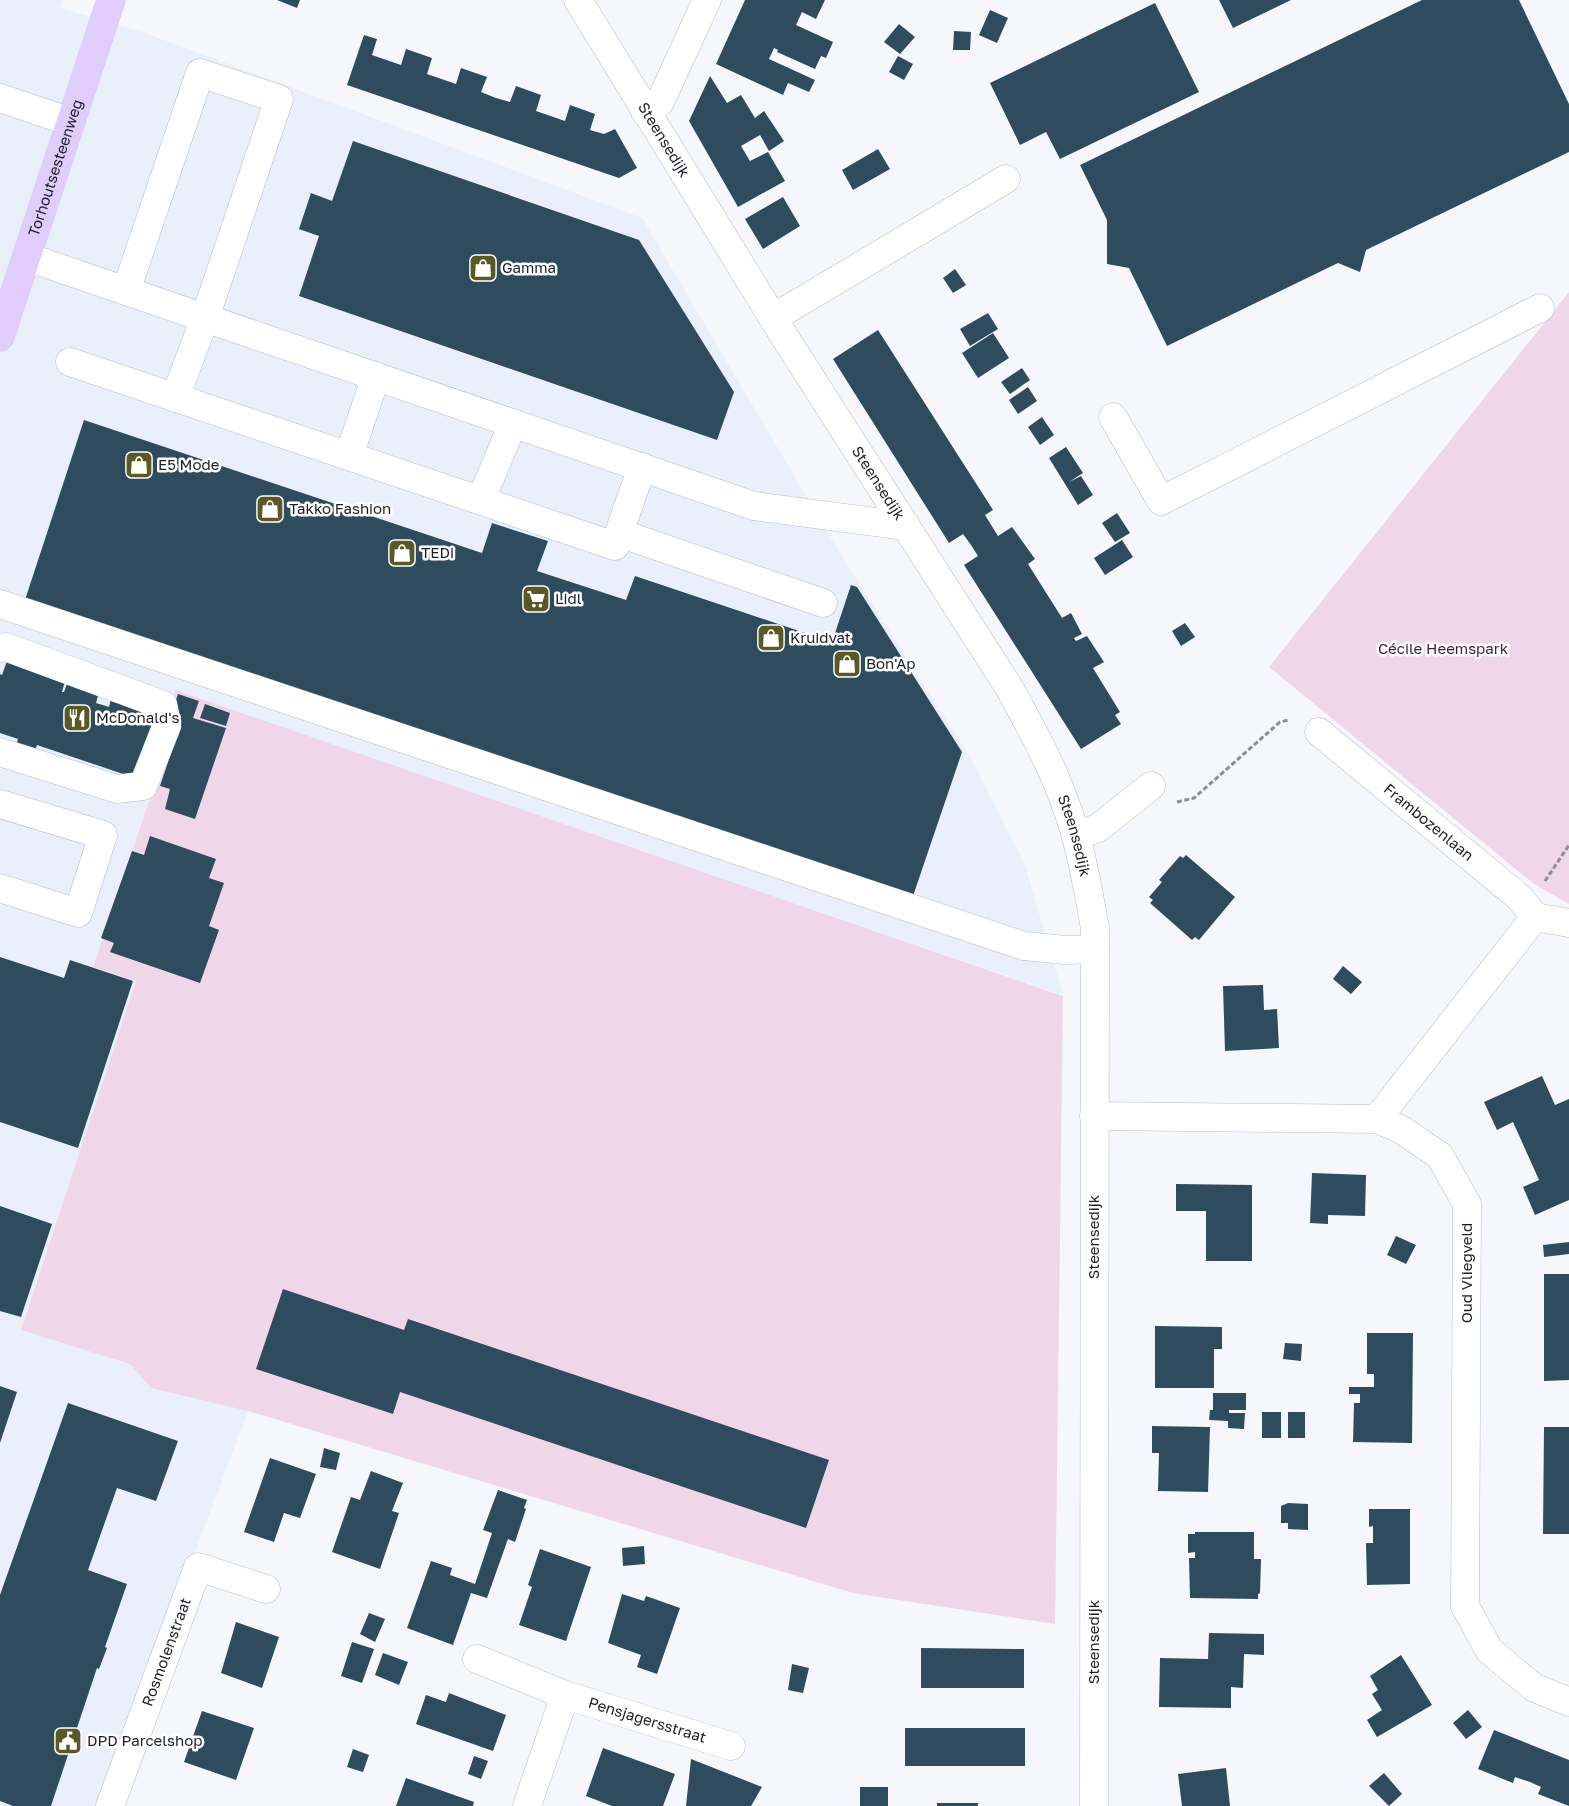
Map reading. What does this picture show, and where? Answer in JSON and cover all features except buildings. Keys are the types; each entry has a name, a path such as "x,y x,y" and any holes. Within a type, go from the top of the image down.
{"main road":[{"name":"Torhoutsesteenweg","path":"0,337 111,0"}],"street":[{"name":"Steensedijk","path":"578,0 773,318 1010,689 1042,745 1076,836 1095,928 1094,1806"},
{"path":"645,112 660,102 707,0"},
{"path":"126,291 200,73 279,100 206,318 175,398"},
{"path":"0,98 71,122"},
{"path":"773,318 1006,180"},
{"path":"27,257 754,506 906,526"},
{"path":"1113,416 1161,501 1540,308"},
{"path":"70,362 615,546 642,467"},
{"path":"349,456 376,376"},
{"path":"481,500 513,423"},
{"path":"619,533 823,603"},
{"path":"0,604 1015,943 1066,950 1095,949"},
{"path":"0,648 6,647 163,705 167,725 143,786 117,789 0,752"},
{"name":"Frambozenlaan","path":"1319,732 1520,898 1536,917"},
{"path":"1076,836 1098,828 1151,786"},
{"path":"0,804 103,835 78,913 0,888"},
{"path":"1378,1119 1536,917 1569,923"},
{"name":"Oud Vliegveld","path":"1094,1116 1378,1119 1402,1130 1440,1156 1467,1204 1465,1606 1489,1650 1532,1687 1569,1702"},
{"name":"Rosmolenstraat","path":"110,1806 198,1567 266,1589"},
{"name":"Pensjagersstraat","path":"477,1659 565,1695 731,1746"},
{"path":"527,1806 565,1695"}],"path":[{"path":"1151,786 1166,801 1178,802 1194,798 1280,722 1296,719 1311,724 1319,732"}],"shaded area":[{"path":"0,0 62,0 60,8 145,33 642,218 838,550 971,759 1024,862 1063,995 175,691 159,785 148,804 93,967 137,981 21,1329 130,1364 151,1388 248,1411 100,1806 0,1806"}],"green space":[{"name":"Cécile Heemspark","path":"1569,292 1569,904 1534,884 1269,667"},
{"path":"175,690 1063,996 1055,1624 853,1593 248,1411 151,1388 130,1364 21,1330 136,981 93,967 148,804 159,785"}],"place":[{"name":"Gamma","path":"483,268"},
{"name":"E5 Mode","path":"139,465"},
{"name":"Takko Fashion","path":"270,509"},
{"name":"TEDi","path":"402,553"},
{"name":"Lidl","path":"536,599"},
{"name":"Kruidvat","path":"771,638"},
{"name":"Bon'Ap","path":"847,664"},
{"name":"McDonald's","path":"77,718"},
{"name":"DPD Parcelshop","path":"68,1741"}]}
